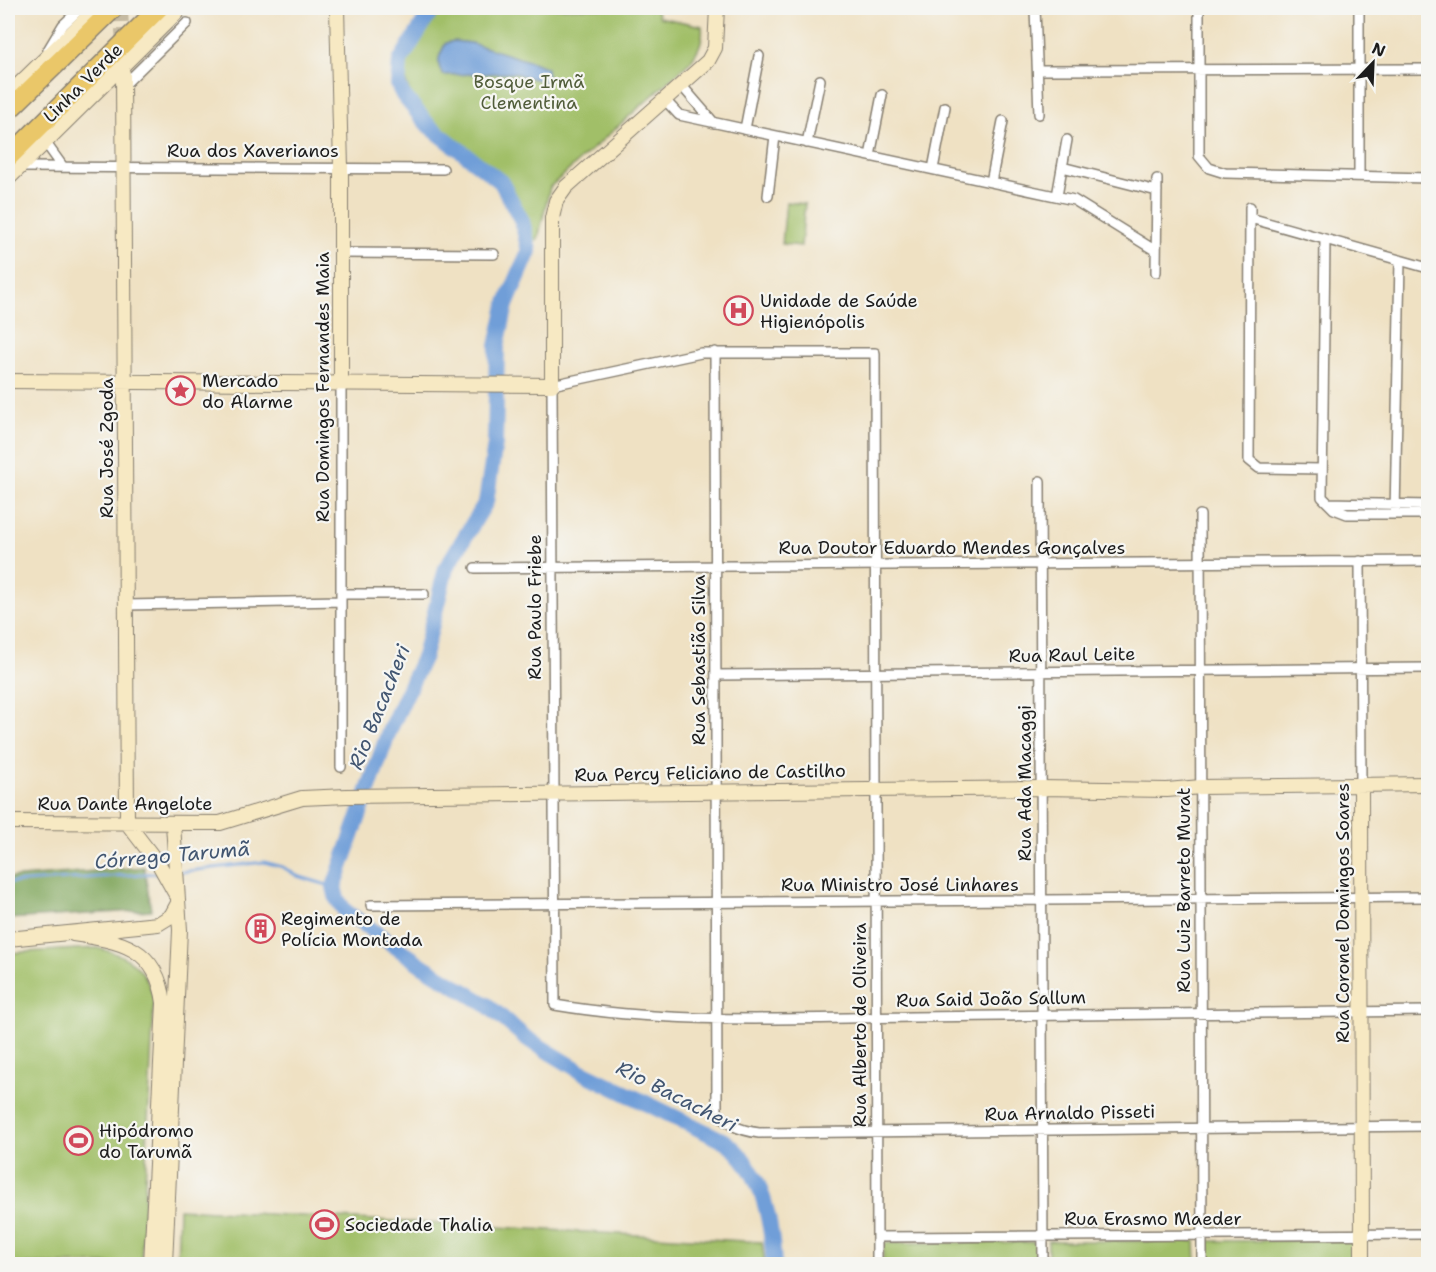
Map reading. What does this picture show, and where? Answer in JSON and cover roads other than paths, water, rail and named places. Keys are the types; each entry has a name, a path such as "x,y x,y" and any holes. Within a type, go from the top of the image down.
{"highway":[{"name":"Linha Verde","path":"8,111 114,8"},
{"name":"Linha Verde","path":"13,163 159,8"}],"street":[{"path":"42,61 59,30 81,8"},
{"path":"8,95 97,8"},
{"path":"8,179 13,163 45,142 181,8"},
{"name":"Rua Domingos Fernandes Maia","path":"337,8 341,168 341,767"},
{"path":"717,8 717,41 712,55 665,100 679,115 1074,200 1156,251"},
{"path":"1035,8 1035,56 1039,70 1039,114"},
{"path":"1199,8 1199,156 1209,168 1225,173 1428,178"},
{"path":"1359,8 1359,176"},
{"path":"123,80 187,23"},
{"path":"745,129 759,56"},
{"path":"1039,70 1428,69"},
{"name":"Rua José Zgoda","path":"123,80 128,823"},
{"path":"807,143 819,80"},
{"path":"682,86 714,123"},
{"path":"870,156 882,95"},
{"name":"Rua Paulo Friebe","path":"555,1005 552,568 554,209 566,187 665,100"},
{"path":"933,170 945,107"},
{"path":"991,182 1003,121"},
{"path":"768,196 775,136"},
{"path":"1057,196 1067,140"},
{"path":"45,142 63,167"},
{"name":"Rua dos Xaverianos","path":"13,163 63,167 443,169"},
{"path":"1062,167 1157,191"},
{"path":"1156,272 1158,179"},
{"path":"1250,207 1249,459 1259,468 1321,469"},
{"path":"1250,218 1428,268"},
{"path":"1325,239 1321,493 1326,502 1428,514"},
{"path":"341,253 494,254"},
{"path":"1395,509 1400,260"},
{"path":"8,381 552,385 688,355 715,352"},
{"name":"Rua Alberto de Oliveira","path":"715,352 875,353 877,1264"},
{"name":"Rua Sebastião Silva","path":"715,352 717,1112"},
{"name":"Rua Ada Macaggi","path":"1040,481 1043,1264"},
{"path":"1395,509 1428,505"},
{"name":"Rua Luiz Barreto Murat","path":"1200,515 1202,1264"},
{"name":"Rua Coronel Domingos Soares","path":"1360,561 1362,1264"},
{"name":"Rua Doutor Eduardo Mendes Gonçalves","path":"475,568 1428,561"},
{"path":"126,605 424,594"},
{"name":"Rua Raul Leite","path":"716,675 1428,668"},
{"name":"Rua Percy Feliciano de Castilho","path":"347,796 1041,788 1075,783 1164,783 1201,787 1428,784"},
{"name":"Rua Dante Angelote","path":"8,822 220,823 302,798 347,796"},
{"path":"128,823 173,882"},
{"path":"165,1264 180,930 178,901 173,882 176,864 173,824"},
{"name":"Rua Ministro José Linhares","path":"371,905 1428,897"},
{"path":"8,939 158,924 171,916 178,901"},
{"path":"73,934 105,938 133,948 150,963 160,983 164,1003 151,1264"},
{"name":"Rua Said João Sallum","path":"555,1005 626,1015 717,1019 1428,1011"},
{"name":"Rua Arnaldo Pisseti","path":"717,1112 735,1126 759,1132 1428,1126"},
{"name":"Rua Erasmo Maeder","path":"877,1237 1428,1234"}],"water":[{"path":"454,41 471,43 547,68 548,83 514,73 443,75 439,67 440,55 446,43"}],"waterway":[{"name":"Rio Bacacheri","path":"433,8 400,61 398,85 403,95 429,126 501,182 522,221 529,251 506,305 497,346 495,444 486,502 446,568 424,656 389,731 334,887 337,899 345,911 423,966 487,1005 526,1038 582,1072 726,1142 739,1154 757,1181 767,1213 774,1264"},
{"name":"Córrego Tarumã","path":"180,872 264,862 283,867 297,876 334,887"},
{"name":"Córrego Tarumã","path":"8,883 158,873"}],"tunnel":[{"path":"121,8 123,50"}],"place":[{"name":"Unidade de Saúde Higienópolis","path":"739,311"},
{"name":"Mercado do Alarme","path":"181,391"},
{"name":"Regimento de Polícia Montada","path":"260,929"},
{"name":"Hipódromo do Tarumã","path":"78,1141"},
{"name":"Sociedade Thalia","path":"324,1225"}],"park label":[{"name":"Bosque Irmã Clementina","path":"529,92"}]}
